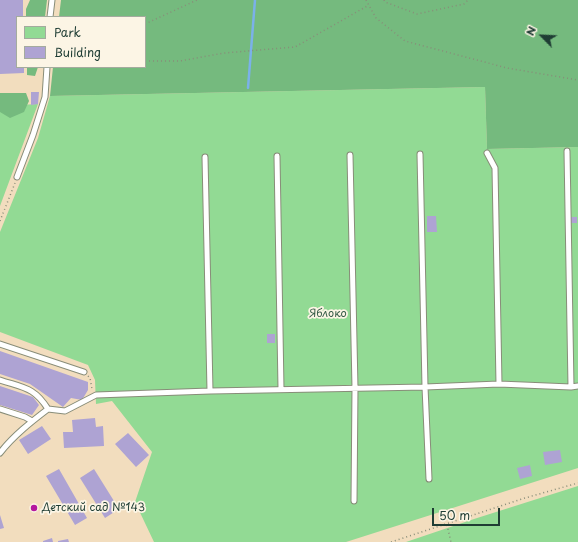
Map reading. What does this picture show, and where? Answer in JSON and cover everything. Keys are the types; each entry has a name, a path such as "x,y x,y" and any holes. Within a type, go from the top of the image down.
{"lane":[{"path":"50,16 52,0"},
{"path":"17,177 33,135 45,97 47,68"},
{"path":"566,151 571,387"},
{"path":"487,153 494,168 499,384"},
{"path":"420,154 425,387 429,479"},
{"path":"350,155 355,388 354,501"},
{"path":"277,156 281,389"},
{"path":"205,157 210,391"},
{"path":"0,344 84,372"},
{"path":"0,380 33,391 43,400 48,409"},
{"path":"0,453 8,443 32,421 48,409 65,411 96,395 499,384 578,386"},
{"path":"0,409 25,417 32,421"}],"path":[{"path":"146,24 197,0"},
{"path":"366,0 376,18 405,41 507,68 578,80"},
{"path":"384,0 417,14 464,4 468,0"},
{"path":"146,60 180,61 224,53 295,47 369,5"},
{"path":"0,221 17,177"},
{"path":"84,372 90,378 92,397"},
{"path":"391,542 525,498 578,483"},
{"path":"446,524 451,542"}],"green space":[{"path":"30,0 47,0 45,16 26,16 26,9"},
{"path":"61,0 578,0 578,147 487,149 485,87 50,96 53,68 146,68 146,16 59,16"},
{"path":"27,68 38,68 35,76 27,75"},
{"name":"Яблоко","path":"485,87 487,149 578,147 578,468 346,542 154,542 135,502 152,452 112,401 96,404 95,380 88,365 0,332 0,232 38,138 50,96"},
{"path":"0,93 26,93 29,101 24,112 10,118 0,112"},
{"path":"38,104 0,206 0,106"},
{"path":"578,486 578,542 406,542 474,519"}],"building":[{"path":"0,0 23,0 23,16 16,16 16,68 24,68 24,73 0,74"},
{"path":"31,92 39,92 38,104 31,105"},
{"path":"427,216 436,216 437,232 427,232"},
{"path":"570,217 577,217 577,223 570,223"},
{"path":"267,334 275,334 275,343 267,343"},
{"path":"0,351 88,382 88,390 82,400 71,398 63,407 30,384 0,374"},
{"path":"0,386 33,397 39,405 32,415 0,405"},
{"path":"95,418 96,427 103,426 104,446 64,448 63,432 73,432 72,420"},
{"path":"42,426 51,439 28,454 19,440"},
{"path":"128,433 149,455 136,467 115,444"},
{"path":"560,450 562,462 545,465 543,452"},
{"path":"530,465 532,476 520,479 517,468"},
{"path":"59,469 87,518 75,525 46,476"},
{"path":"94,469 119,509 105,518 80,478"},
{"path":"0,515 4,528 0,529"},
{"path":"52,538 53,542 43,542 43,541"},
{"path":"68,539 69,542 58,542 58,541"}],"waterway":[{"path":"248,88 255,0"}],"place":[{"name":"Детский сад №143","path":"34,508"}]}
